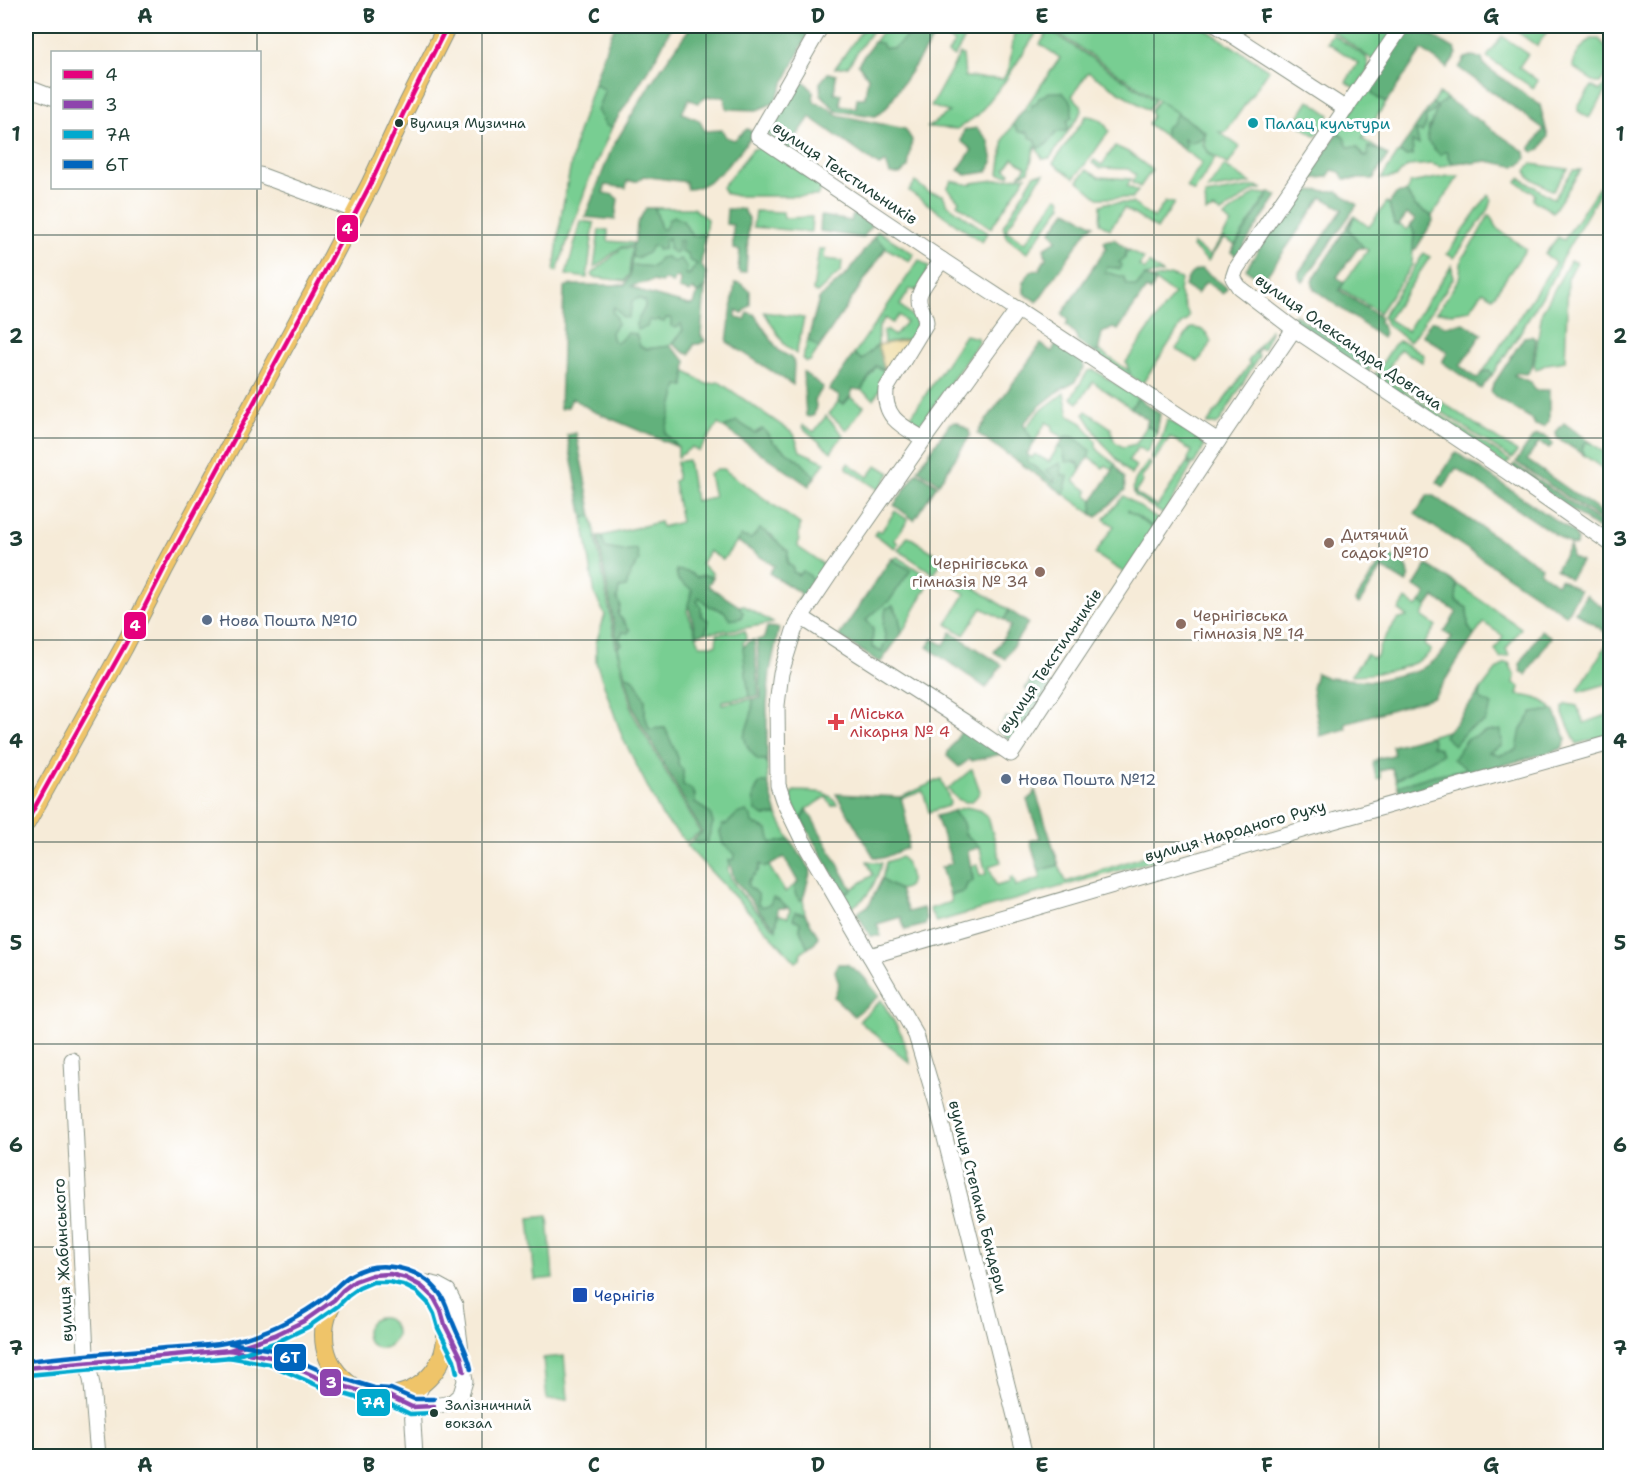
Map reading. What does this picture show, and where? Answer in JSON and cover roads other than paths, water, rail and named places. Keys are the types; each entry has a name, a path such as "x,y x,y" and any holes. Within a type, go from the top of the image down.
{"main road":[{"path":"26,823 124,647 357,211 447,26"},
{"path":"26,1368 230,1350 275,1335 304,1321 334,1300 355,1281 372,1275 390,1274 409,1279 422,1286 434,1298 445,1325 446,1341 442,1357 434,1371 423,1383 407,1392 389,1396 373,1395 323,1380 271,1357 230,1350"},
{"path":"334,1300 326,1315 323,1332 324,1349 331,1365 341,1378 355,1389"}],"street":[{"name":"вулиця Текстильників","path":"821,26 758,136 1218,441"},
{"path":"1218,26 1346,109"},
{"name":"вулиця Олександра Довгача","path":"1402,26 1236,269 1233,278 1239,287 1294,329 1611,543"},
{"path":"26,87 51,97"},
{"path":"261,175 357,211"},
{"path":"924,439 889,414 885,400 886,389 926,323 926,316 918,301 920,292 942,260"},
{"path":"870,956 802,839 778,785 777,705 781,672 801,617 924,439 1018,309"},
{"name":"вулиця Текстильників","path":"801,617 1011,754 1294,329"},
{"name":"вулиця Народного Руху","path":"870,956 1611,742"},
{"name":"вулиця Степана Бандери","path":"870,956 916,1035 936,1102 1025,1456"},
{"name":"вулиця Жабинського","path":"72,1060 87,1363 92,1385 98,1456"},
{"path":"389,1396 412,1407 451,1403 461,1394 465,1382 455,1305 448,1291 437,1285 409,1279"},
{"path":"455,1305 445,1325 461,1357 464,1371"},
{"path":"415,1456 412,1407 423,1383"}],"place":[{"name":"Вулиця Музична","path":"399,123"},
{"name":"Палац культури","path":"1253,123"},
{"name":"Дитячий садок №10","path":"1329,543"},
{"name":"Чернігівська гімназія № 34","path":"1040,572"},
{"name":"Нова Пошта №10","path":"207,620"},
{"name":"Чернігівська гімназія № 14","path":"1181,624"},
{"name":"Міська лікарня № 4","path":"836,722"},
{"name":"Нова Пошта №12","path":"1006,779"},
{"name":"Чернігів","path":"580,1295"},
{"name":"Залізничний вокзал","path":"434,1413"}]}
